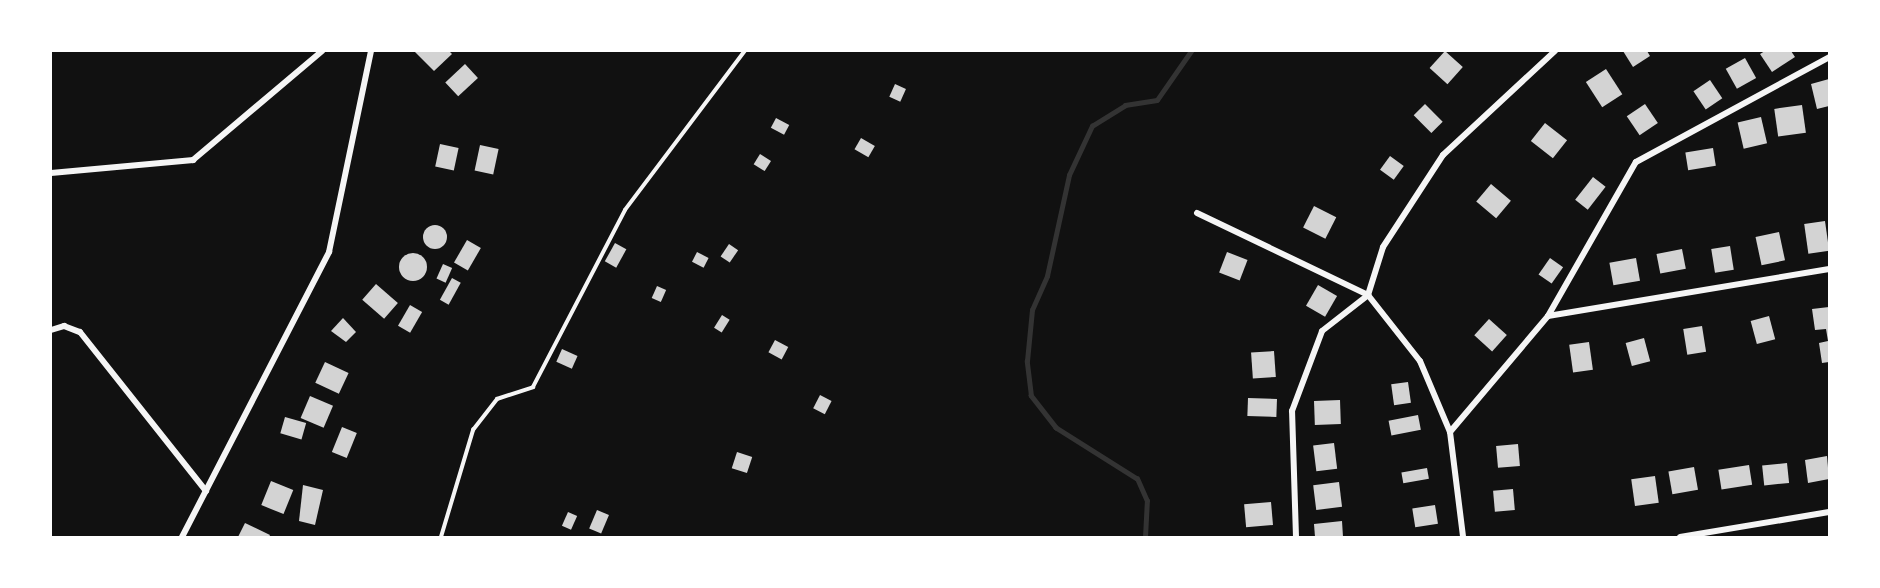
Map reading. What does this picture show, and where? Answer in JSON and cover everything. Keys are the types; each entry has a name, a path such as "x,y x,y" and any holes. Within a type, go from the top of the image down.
{"street":[{"path":"51,173 194,160 322,51"},
{"path":"182,537 330,253 371,51"},
{"path":"1296,537 1292,411 1322,331 1368,295 1384,247 1443,155 1555,51"},
{"path":"1450,432 1548,316 1636,162 1829,57"},
{"path":"1197,214 1368,295 1420,361 1450,432 1462,537"},
{"path":"1548,316 1829,269"},
{"path":"51,330 64,326 80,332 206,491"},
{"path":"1680,537 1829,512"}],"lane":[{"path":"441,537 473,430 497,399 533,387 625,209 745,51"}],"building":[{"path":"414,51 449,51 452,54 434,71"},
{"path":"1445,51 1463,67 1447,84 1430,68"},
{"path":"1623,51 1647,51 1650,56 1633,67"},
{"path":"1765,51 1791,51 1795,57 1772,72 1760,54"},
{"path":"1745,58 1756,78 1737,89 1726,69"},
{"path":"465,64 478,78 458,96 445,82"},
{"path":"1606,69 1622,94 1602,107 1586,82"},
{"path":"1829,79 1829,106 1817,109 1811,84"},
{"path":"1710,80 1722,98 1706,109 1693,91"},
{"path":"895,84 906,89 900,102 889,97"},
{"path":"1425,104 1443,122 1431,133 1414,115"},
{"path":"1645,104 1658,123 1640,135 1627,116"},
{"path":"1802,105 1806,133 1778,137 1774,109"},
{"path":"1761,117 1767,143 1744,149 1738,122"},
{"path":"776,118 789,125 784,135 771,128"},
{"path":"1545,123 1567,140 1553,158 1531,141"},
{"path":"861,138 875,146 868,157 854,149"},
{"path":"440,144 459,148 454,170 435,166"},
{"path":"480,145 499,149 493,174 475,170"},
{"path":"1713,148 1716,166 1688,170 1685,152"},
{"path":"760,154 771,161 765,171 754,164"},
{"path":"1390,156 1404,166 1394,180 1380,170"},
{"path":"1593,177 1606,187 1588,210 1575,200"},
{"path":"1491,184 1511,201 1496,218 1476,202"},
{"path":"1314,206 1336,217 1325,239 1303,227"},
{"path":"1825,221 1829,251 1808,254 1804,224"},
{"path":"430,225 440,225 447,232 447,242 440,249 430,249 423,242 423,232"},
{"path":"1779,232 1785,260 1762,265 1756,237"},
{"path":"467,240 481,248 468,271 454,263"},
{"path":"615,243 626,249 616,268 605,261"},
{"path":"729,244 738,250 730,263 721,256"},
{"path":"1730,246 1734,270 1715,273 1711,249"},
{"path":"1682,249 1686,269 1660,274 1656,254"},
{"path":"697,252 709,258 704,268 692,262"},
{"path":"1227,252 1248,260 1240,280 1219,273"},
{"path":"413,253 423,257 427,267 423,277 413,281 403,277 399,267 403,257"},
{"path":"1550,258 1563,267 1552,284 1539,274"},
{"path":"1636,258 1640,281 1613,285 1609,263"},
{"path":"443,264 452,268 446,283 436,279"},
{"path":"452,278 461,283 449,305 440,300"},
{"path":"376,284 398,303 384,319 362,300"},
{"path":"1318,285 1337,296 1325,317 1306,306"},
{"path":"657,286 666,290 661,302 652,298"},
{"path":"410,305 422,312 410,333 398,326"},
{"path":"1829,307 1829,362 1822,363 1819,343 1828,341 1826,329 1815,330 1812,309"},
{"path":"722,315 730,320 722,332 714,328"},
{"path":"1769,316 1775,339 1757,344 1751,321"},
{"path":"343,318 356,332 346,342 331,331"},
{"path":"1489,319 1507,335 1492,351 1474,335"},
{"path":"1702,326 1706,352 1687,355 1683,329"},
{"path":"1644,338 1650,361 1632,366 1626,343"},
{"path":"775,340 788,347 782,359 768,352"},
{"path":"1589,342 1593,370 1573,373 1569,345"},
{"path":"562,349 578,356 572,369 556,362"},
{"path":"1274,351 1276,377 1253,379 1251,353"},
{"path":"325,362 349,373 339,394 315,383"},
{"path":"1408,382 1411,403 1394,405 1391,384"},
{"path":"820,395 832,401 825,414 813,408"},
{"path":"310,396 333,406 324,428 301,418"},
{"path":"1248,398 1277,399 1276,417 1247,416"},
{"path":"1340,400 1341,424 1315,425 1314,401"},
{"path":"1418,415 1421,430 1391,435 1389,421"},
{"path":"285,417 306,423 301,439 280,433"},
{"path":"342,427 357,433 347,458 332,452"},
{"path":"1334,443 1337,469 1316,471 1313,446"},
{"path":"1518,444 1520,466 1498,468 1496,446"},
{"path":"737,452 752,457 747,473 732,468"},
{"path":"1827,456 1829,479 1808,483 1805,460"},
{"path":"1787,463 1789,483 1764,486 1762,466"},
{"path":"1749,465 1752,485 1722,490 1718,470"},
{"path":"1694,467 1698,490 1672,494 1668,472"},
{"path":"1427,468 1429,479 1403,483 1401,473"},
{"path":"1655,476 1659,503 1635,506 1631,479"},
{"path":"271,481 293,490 284,514 261,505"},
{"path":"1339,482 1342,507 1316,510 1313,485"},
{"path":"303,485 323,490 315,525 299,521"},
{"path":"1513,489 1515,510 1495,512 1493,491"},
{"path":"1271,502 1273,525 1246,527 1244,504"},
{"path":"1435,505 1438,524 1415,527 1412,509"},
{"path":"597,510 609,515 601,533 589,528"},
{"path":"568,512 577,516 571,530 562,526"},
{"path":"1342,521 1343,537 1315,537 1314,524"},
{"path":"245,523 270,535 269,537 238,537"}],"waterway":[{"path":"1145,537 1147,501 1137,479 1056,428 1031,396 1027,361 1032,310 1047,276 1069,175 1092,126 1125,105 1157,100 1191,51"}]}
